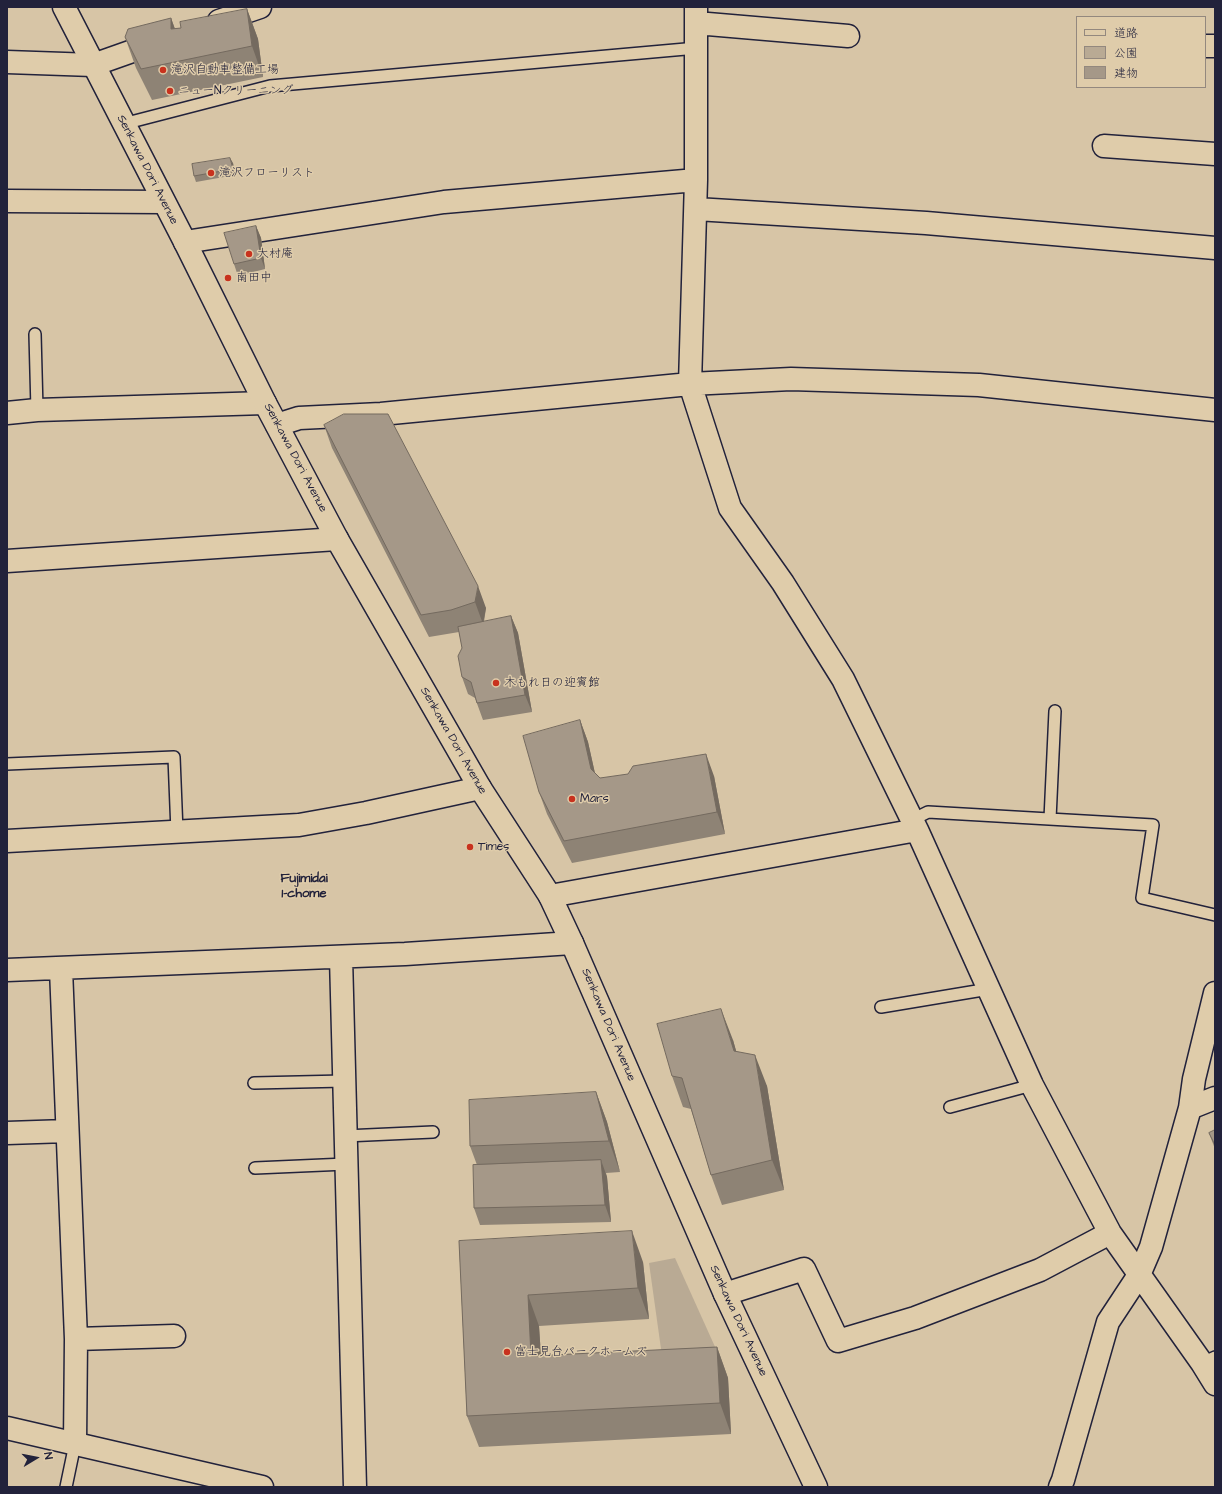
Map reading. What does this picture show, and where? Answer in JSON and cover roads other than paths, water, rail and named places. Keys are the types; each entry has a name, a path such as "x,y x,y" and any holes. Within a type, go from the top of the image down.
{"street":[{"name":"Senkawa Dori Avenue","path":"64,7 163,202 185,242 265,403 337,539 480,788 550,896 572,943 725,1294 816,1487"},
{"path":"202,27 260,7"},
{"path":"848,36 696,15 696,209 690,384 730,508 783,583 843,679 914,825 1032,1085 1110,1233 1139,1275 1209,1360 1215,1384"},
{"path":"7,62 93,65 180,35"},
{"path":"1104,146 1215,154"},
{"path":"185,242 444,202 696,180"},
{"path":"7,201 163,202"},
{"path":"696,209 926,223 1215,248"},
{"path":"277,425 299,418 381,414 690,384 791,379 963,384 1215,410"},
{"path":"7,413 37,410 265,403"},
{"path":"7,561 337,539"},
{"path":"7,841 299,825 366,813 480,788"},
{"path":"550,896 914,825"},
{"path":"7,970 405,954 572,943"},
{"path":"341,956 355,1487"},
{"path":"61,969 76,1338 75,1444"},
{"path":"1060,1487 1108,1322 1139,1275 1151,1247 1190,1108 1194,1079 1215,992"},
{"path":"1190,1108 1215,1098"},
{"path":"7,1132 67,1130"},
{"path":"725,1294 804,1269 838,1341 915,1318 1040,1270 1110,1233"},
{"path":"76,1338 174,1336"},
{"path":"7,1428 262,1487"}],"lane":[{"path":"123,124 270,86 697,48"},
{"path":"35,334 37,410"},
{"path":"1050,819 1055,711"},
{"path":"7,764 174,757 177,832"},
{"path":"914,825 928,812 1153,825 1142,898 1215,915"},
{"path":"881,1007 989,989"},
{"path":"254,1083 344,1081"},
{"path":"950,1107 1032,1085"},
{"path":"346,1136 433,1132"},
{"path":"255,1168 346,1164"},
{"path":"66,1487 75,1444"}],"place":[{"name":"滝沢自動車整備工場","path":"163,70"},
{"name":"ニューNクリーニング","path":"170,91"},
{"name":"滝沢フローリスト","path":"211,173"},
{"name":"大村庵","path":"249,254"},
{"name":"南田中","path":"228,278"},
{"name":"木もれ日の迎賓館","path":"496,683"},
{"name":"Mars","path":"572,799"},
{"name":"Times","path":"470,847"},
{"name":"富士見台パークホームズ","path":"507,1352"}],"district":[{"name":"Fujimidai 1-chome","path":"304,886"}]}
